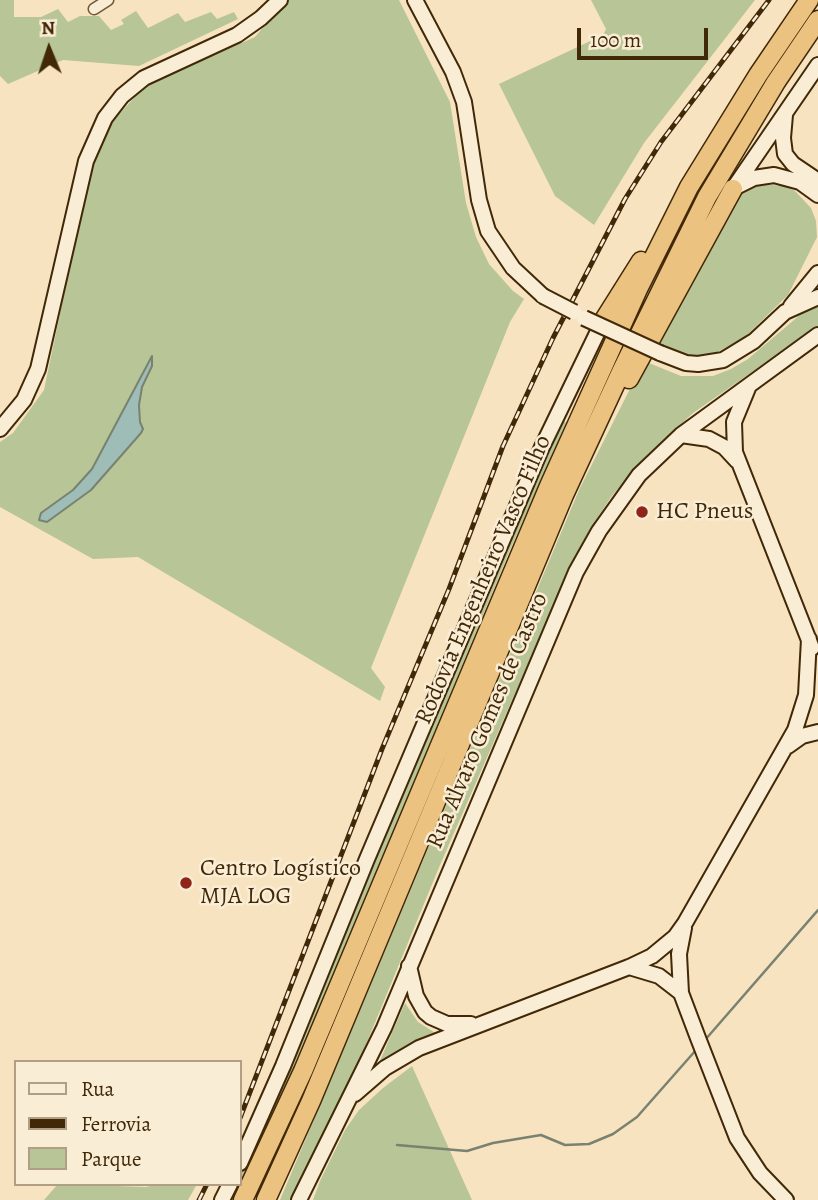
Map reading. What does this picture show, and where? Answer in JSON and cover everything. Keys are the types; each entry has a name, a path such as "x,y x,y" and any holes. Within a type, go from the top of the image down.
{"highway":[{"name":"Rodovia Engenheiro Vasco Filho","path":"243,1200 303,1071 609,349 668,225 751,86 809,0"},
{"name":"Rodovia Engenheiro Vasco Filho","path":"266,1200 564,495 652,306 707,197 776,82 818,20"},
{"path":"564,495 587,458 733,189"},
{"path":"603,323 621,290 668,225"},
{"path":"272,1200 286,1158"}],"main road":[{"path":"0,429 24,400 38,369 86,161 105,118 122,96 155,71 237,35 280,0"},
{"path":"415,0 453,72 464,102 479,200 488,230 513,268 543,296 660,353 698,364 723,360 754,341 803,294 818,273"},
{"path":"733,189 818,65"},
{"path":"785,111 785,154 793,164 818,181"},
{"path":"733,189 754,178 774,175 800,182 818,195"},
{"path":"785,312 818,297"},
{"path":"242,1158 542,447 603,323"},
{"name":"Rua Alvaro Gomes de Castro","path":"299,1200 384,1028 576,572 598,530 639,475 681,435 818,335"},
{"path":"749,385 734,422 733,437 737,461 818,662"},
{"path":"681,435 709,439 724,447 737,461"},
{"path":"349,1100 399,1058 419,1048 629,967 660,950 685,923 787,747 806,695 809,639"},
{"path":"787,747 802,736 818,732"},
{"path":"685,923 680,954 681,993 737,1138 760,1173 786,1200"},
{"path":"409,965 416,996 431,1017 455,1025 493,1019"},
{"path":"629,967 659,976 681,993"}],"street":[{"path":"94,9 108,0"}],"green space":[{"path":"0,0 14,0 14,17 41,17 58,9 68,22 80,16 99,16 111,30 124,24 121,20 136,11 148,28 178,13 185,22 211,12 217,19 234,12 238,19 139,66 63,60 8,84 0,76"},
{"path":"286,0 399,0 450,102 466,203 476,237 489,264 513,291 524,299 510,322 371,668 385,687 380,701 138,557 93,559 0,507 0,442 13,433 44,390 91,166 110,124 145,86 255,37"},
{"path":"591,0 755,0 644,143 594,225 555,196 499,84 603,35 606,29"},
{"path":"760,184 785,186 795,191 811,208 816,221 817,237 788,295 745,337 710,356 686,357 654,342 736,197"},
{"path":"818,305 818,326 693,413 642,460 611,497 590,529 571,565 440,865 353,1076 292,1200 280,1200 579,490 644,361 681,376 713,376 748,359 801,314"},
{"path":"609,320 611,322 563,418 566,423 510,550 289,1082 242,1183 242,1170 283,1079 542,459"},
{"path":"405,1003 418,1022 437,1034 379,1063"},
{"path":"412,1066 472,1200 313,1200 345,1130 359,1110"},
{"path":"56,1186 196,1186 188,1200 44,1200"},
{"path":"234,1186 240,1186 233,1200 228,1200"}],"water":[{"path":"152,356 152,366 142,387 139,405 143,429 141,433 91,490 47,522 39,520 41,513 73,490 92,469"}],"waterway":[{"path":"705,1040 818,910"},
{"path":"397,1145 467,1151 493,1143 541,1135 565,1145 589,1144 613,1134 637,1117 696,1050"}],"railway":[{"path":"242,1113 382,749 449,589 503,446 553,338 625,199 661,142 769,0"},
{"path":"199,1200 206,1186"}],"place":[{"name":"HC Pneus","path":"642,512"},
{"name":"Centro Logístico MJA LOG","path":"186,883"}]}
